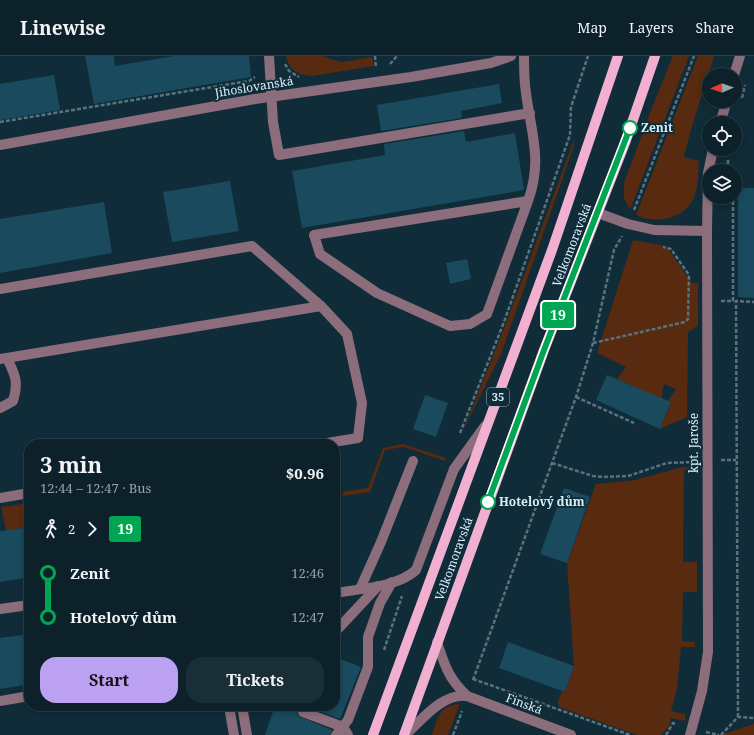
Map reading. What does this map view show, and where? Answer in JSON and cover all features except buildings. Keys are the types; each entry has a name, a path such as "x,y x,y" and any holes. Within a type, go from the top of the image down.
{"main road":[{"name":"Velkomoravská","path":"373,735 555,242 618,56"},
{"name":"Velkomoravská","path":"404,735 544,350 625,143 655,56"}],"street":[{"path":"269,56 273,122 279,155 530,113"},
{"name":"Jihoslovanská","path":"0,145 272,96 411,77 491,63 511,56"},
{"path":"524,56 526,92 534,140 536,173 528,201 487,314 470,324 450,326 378,293 320,254 314,235 528,201"},
{"path":"736,68 740,56"},
{"name":"kpt. Jaroše","path":"690,735 702,691 708,652 707,231 708,173 712,156"},
{"path":"598,213 628,224 654,230 707,231"},
{"path":"0,289 252,246 321,306 347,334 362,403 358,438 340,441"},
{"path":"0,408 13,401 17,387 15,375 4,358 321,306"},
{"path":"340,592 378,586 392,582 410,576 416,570 454,469 490,419"},
{"path":"360,589 381,542 413,461"},
{"path":"0,498 24,494"},
{"path":"304,711 342,732 368,667 368,637 380,603 392,582"},
{"path":"340,627 378,586"},
{"path":"0,609 24,605"},
{"name":"Finská","path":"437,642 446,671 465,701"},
{"name":"Finská","path":"404,735 444,700 458,695 465,701 571,735"},
{"path":"0,701 24,697"},
{"path":"230,711 234,735"},
{"path":"244,711 247,735"}],"path":[{"path":"375,56 376,69"},
{"path":"471,686 576,397 593,343 614,250 628,224 694,56"},
{"path":"742,97 747,78"},
{"path":"0,122 249,81"},
{"path":"702,731 720,735 738,717 733,204"},
{"path":"622,236 629,238"},
{"path":"593,343 685,322 688,319 689,275 671,249 657,245"},
{"path":"725,301 754,302"},
{"path":"576,397 634,423"},
{"path":"717,460 736,460"},
{"path":"552,463 593,476 604,477 628,476 667,463 698,462"},
{"path":"473,679 630,735"},
{"path":"453,735 465,701"},
{"path":"738,717 754,718"},
{"path":"666,735 674,723 684,726"}],"shaded area":[{"path":"286,56 324,56 342,62 372,57 374,66 312,76 295,71 289,65"},
{"path":"673,56 689,56 630,210 624,198 624,183"},
{"path":"698,56 714,56 710,68 702,68 702,94 684,157 699,161 698,181 694,197 682,212 675,216 659,220 643,218 636,215"},
{"path":"574,140 574,146 501,354 463,431 505,326"},
{"path":"633,240 666,246 692,283 698,283 698,326 688,332 687,417 660,429 671,403 668,401 676,389 664,384 661,399 617,379 626,367 597,353"},
{"path":"403,444 446,458 445,461 404,447 385,450 370,492 343,496 342,492 368,488 383,448"},
{"path":"682,467 697,467 697,471 684,470 683,562 697,562 697,592 683,592 682,641 695,642 695,647 681,647 677,689 671,711 685,714 685,721 671,718 669,726 661,735 637,735 559,707 558,701 562,691 565,692 574,666 567,563 596,484 635,480"},
{"path":"24,504 24,535 23,528 6,530 1,507"},
{"path":"460,704 448,735 432,735 440,714 448,707"},
{"path":"754,724 754,735 724,735 724,734"}],"bus line":[{"name":"19","path":"488,502 544,350 630,128"}],"place":[{"name":"Zenit","path":"630,128"},
{"name":"Hotelový dům","path":"488,502"}]}
